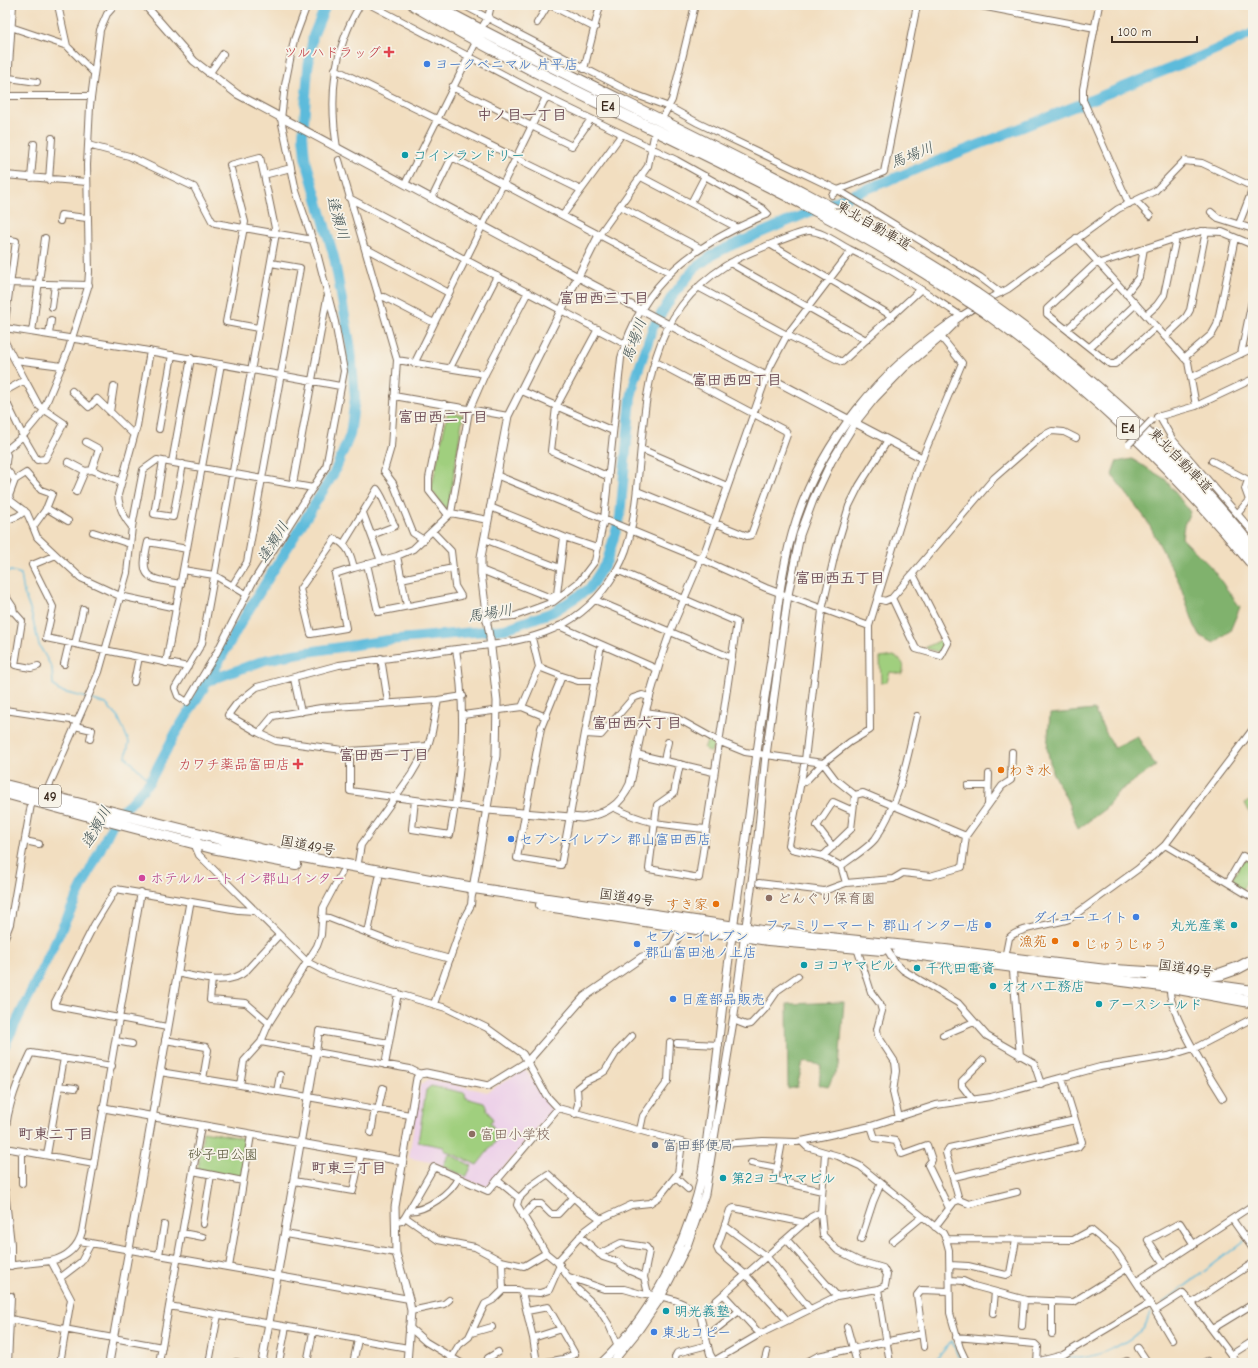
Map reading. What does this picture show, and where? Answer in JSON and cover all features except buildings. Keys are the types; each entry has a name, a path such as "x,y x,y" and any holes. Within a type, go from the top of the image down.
{"highway":[{"name":"東北自動車道","path":"414,5 544,74 803,203 972,297"},
{"name":"東北自動車道","path":"433,5 502,42 815,198 916,255 972,297 1068,362 1122,409 1192,479 1253,548"},
{"name":"東北自動車道","path":"988,308 1120,420 1161,460 1201,503 1253,564"},
{"name":"国道49号","path":"5,785 45,795 91,812"},
{"name":"国道49号","path":"5,793 342,872 733,930 768,940 1107,970 1253,991"},
{"name":"国道49号","path":"197,839 264,850 473,891"},
{"name":"国道49号","path":"744,932 762,931 1008,962 1253,998"},
{"path":"1107,970 1202,976 1221,974 1238,968 1253,960"},
{"path":"1170,987 1253,1002"}],"street":[{"path":"13,5 7,96 91,96"},
{"path":"58,5 67,46"},
{"path":"15,480 5,469 7,455 5,451 23,436 44,408 62,366 88,285 87,182 91,96 100,30 107,14 115,5"},
{"path":"145,5 194,61 237,94 578,277 922,458"},
{"path":"258,328 226,322 245,222 230,165 260,156 276,234 202,643 175,688 176,693 187,702 217,652 246,594 326,467 344,370 328,295 313,240 296,191 283,120 285,85 292,46 307,5"},
{"path":"337,148 332,107 335,69 350,25 360,5"},
{"path":"371,5 469,55 546,97 651,147 762,208 768,214 736,227 700,248 669,272 643,310 625,344 620,368 613,431 607,520 597,548 595,561 586,575 575,586 553,602 515,616 487,620"},
{"path":"463,5 634,94 669,106 698,123 838,190 980,277 1001,293"},
{"path":"484,24 488,18 491,5"},
{"path":"537,24 549,5 595,28"},
{"path":"584,69 600,5"},
{"path":"664,115 669,106 695,5"},
{"path":"832,195 838,190 884,172 917,5"},
{"path":"976,5 1095,28"},
{"path":"1099,5 1083,89 1083,100 1129,204"},
{"path":"5,25 67,46 94,73"},
{"path":"405,184 452,87 474,46"},
{"path":"210,74 223,54"},
{"path":"335,69 581,190"},
{"path":"9,78 37,82"},
{"path":"452,87 572,146 592,119"},
{"path":"415,362 546,97"},
{"path":"563,215 622,134"},
{"path":"434,1004 471,905 496,756 497,712 495,673 487,620 481,570 481,557 508,416 522,392 599,235 648,166 654,136"},
{"path":"49,180 52,138"},
{"path":"31,178 34,144"},
{"path":"88,145 129,156 194,187 212,221 313,240"},
{"path":"432,198 452,157 669,272"},
{"path":"339,160 397,360 391,447 384,471 393,483 413,532 424,540"},
{"path":"612,1363 638,1331 681,1241 698,1192 706,1146 756,754 779,593 793,532 820,466 871,392 899,362 938,331 990,298 1001,293 1118,209 1155,191 1184,161 1202,163 1253,188 1239,224"},
{"path":"264,175 291,168"},
{"path":"5,175 49,180 87,182"},
{"path":"641,176 736,227"},
{"path":"691,203 705,176"},
{"path":"350,198 625,344"},
{"path":"1136,200 1150,216"},
{"path":"620,206 700,248"},
{"path":"1211,212 1218,218 1253,229"},
{"path":"60,221 61,215 87,218"},
{"path":"428,746 350,750 276,741 228,715 237,703 256,688 294,679 339,665 381,658 456,649 490,642 532,638 559,626 576,616 595,600 617,570 630,530 648,388 654,361 668,323 698,287 713,274 730,263 771,245 810,231 822,235 851,251 876,262 961,316"},
{"path":"1165,337 1182,321 1190,310 1206,231"},
{"path":"1156,327 1115,364 1110,364 1047,314 1047,309 1094,265 1176,238 1206,231 1222,232 1253,245"},
{"path":"32,332 45,238"},
{"path":"1076,238 1188,362 1192,377 1196,406"},
{"path":"1146,315 1157,305 1164,295 1176,238"},
{"path":"1184,358 1212,334 1217,325 1235,238"},
{"path":"5,239 16,241 8,283 5,322"},
{"path":"771,245 892,316"},
{"path":"365,248 449,293"},
{"path":"1126,294 1139,278 1144,248"},
{"path":"350,750 350,791 488,810 582,818 597,816 613,807 625,795 630,784 649,697 657,669 670,632 701,559 766,375 787,334 851,251"},
{"path":"232,586 247,562 300,268 271,263"},
{"path":"730,263 866,340"},
{"path":"450,368 497,276"},
{"path":"8,283 88,285"},
{"path":"1067,329 1117,284"},
{"path":"52,307 55,285"},
{"path":"698,287 840,362 846,360 920,290"},
{"path":"354,568 352,557 344,543 335,540 300,589 311,634 346,628 335,574 397,556 413,549 424,540 449,514 470,409 485,374 528,292"},
{"path":"293,484 328,295"},
{"path":"1241,354 1253,296"},
{"path":"378,298 384,297 434,323"},
{"path":"1090,347 1136,304"},
{"path":"601,1363 618,1346 655,1295 687,1246 698,1220 705,1194 714,1146 733,1020 758,837 766,755 788,595 800,535 813,500 852,421 904,368 941,337 961,316"},
{"path":"49,334 51,320"},
{"path":"5,328 72,337 340,386"},
{"path":"598,329 556,407 551,451 609,477"},
{"path":"805,782 823,763 850,742 870,730 870,626 922,458 962,363 941,337"},
{"path":"5,342 39,406 64,423 45,459 37,460 23,436 5,399"},
{"path":"1192,377 1197,376 1253,348"},
{"path":"132,527 126,519 119,503 118,495 120,481 134,435 150,351"},
{"path":"159,429 172,355"},
{"path":"172,462 192,358"},
{"path":"15,360 62,366"},
{"path":"397,360 485,374"},
{"path":"636,490 747,536 751,535 787,435 786,431 654,361"},
{"path":"166,662 221,364"},
{"path":"5,391 25,380"},
{"path":"1129,444 1152,420 1159,416 1196,406 1253,380"},
{"path":"110,412 114,386"},
{"path":"72,391 89,406 97,399 134,435"},
{"path":"522,392 613,431"},
{"path":"394,396 508,416"},
{"path":"444,404 429,478 429,491 449,514 488,520"},
{"path":"1159,416 1173,440 1253,532"},
{"path":"878,600 885,601 892,598 994,478 1042,436 1052,431 1064,432 1076,438"},
{"path":"846,883 841,866 823,856 792,849 789,845 805,760 822,610 836,549 849,506 859,486 888,440"},
{"path":"76,492 99,449 86,442"},
{"path":"641,449 727,486"},
{"path":"45,795 100,672 126,573 132,527 143,470 158,460 314,488"},
{"path":"163,461 154,514 173,518 183,464"},
{"path":"1212,461 1248,480 1245,489 1249,500 1238,513"},
{"path":"68,462 120,481"},
{"path":"33,527 46,508 52,494 41,490 26,473 15,480 9,496 11,501 27,513 33,527 38,537 81,578 120,596 176,608"},
{"path":"496,475 701,559 779,593 788,595 822,610 870,626"},
{"path":"344,543 377,489 381,494 387,512 395,526 372,535"},
{"path":"490,507 564,537 597,548"},
{"path":"46,508 68,521"},
{"path":"5,521 18,516 25,511"},
{"path":"363,513 381,561"},
{"path":"368,564 378,612 461,596 455,586 450,550 432,531"},
{"path":"93,532 130,544"},
{"path":"481,570 551,598 557,594 564,537"},
{"path":"484,539 560,568"},
{"path":"181,584 151,579 147,576 144,557 148,542 186,549"},
{"path":"56,554 32,565 53,607 46,638 188,666"},
{"path":"397,556 407,606"},
{"path":"401,578 453,568"},
{"path":"183,570 214,575 246,594"},
{"path":"617,570 737,622 698,878 649,869 653,824 657,805 674,793 680,764"},
{"path":"892,598 916,649 941,656 948,643 913,574"},
{"path":"5,596 13,607 14,612 22,621 15,665 31,668 38,666"},
{"path":"595,600 732,658"},
{"path":"76,644 83,609"},
{"path":"5,610 14,612"},
{"path":"559,626 657,669"},
{"path":"522,707 539,667 532,638"},
{"path":"64,664 69,643"},
{"path":"562,676 542,728 517,858 562,865 601,645"},
{"path":"415,800 412,829 450,835 456,805 462,745 463,715 463,696 456,649"},
{"path":"134,682 139,657"},
{"path":"381,658 388,702"},
{"path":"539,667 578,681 595,681"},
{"path":"294,679 301,712"},
{"path":"586,734 600,735 633,698 642,695 649,697"},
{"path":"259,733 273,716 321,708 388,702 438,700 463,696"},
{"path":"357,868 361,845 396,797 428,746 438,700"},
{"path":"463,715 497,712 522,707 546,717"},
{"path":"5,710 76,724 92,730 90,739"},
{"path":"646,712 673,716 718,741 738,750 756,754 823,763 835,779 854,795"},
{"path":"841,866 874,840 892,806 904,771 917,716"},
{"path":"1020,1056 1013,971 1008,962 1007,943 1012,935 1069,919 1138,869 1165,845 1251,738 1253,729"},
{"path":"664,760 668,742"},
{"path":"759,883 824,891 846,883 893,879 903,873 930,876 962,867 966,836 1002,786 1011,780 1012,752"},
{"path":"636,754 713,772"},
{"path":"988,805 989,774"},
{"path":"968,786 988,786"},
{"path":"854,795 863,793 966,836"},
{"path":"823,856 851,829 854,795"},
{"path":"5,937 10,924 32,799"},
{"path":"833,847 817,826 833,802 853,811"},
{"path":"613,807 632,817 653,824 706,829"},
{"path":"197,839 196,850 199,855 307,962 330,974 434,1004 466,1016 487,1028 520,1052 546,1095 558,1108 682,1143 714,1146 763,1141 802,1142 871,1126 926,1108 991,1097 1100,1068 1160,1058 1193,1049 1253,1018"},
{"path":"25,841 39,844"},
{"path":"1165,845 1253,898"},
{"path":"1228,882 1243,856 1253,862"},
{"path":"240,1085 244,1061 261,1042 269,1023 317,946 321,934 323,908 342,872"},
{"path":"368,933 379,878"},
{"path":"167,1027 55,1006 55,1002 94,925 116,889 141,892 238,910 254,911"},
{"path":"5,1191 11,1244 8,1266 51,1261 65,1256 79,1241 112,1066 141,892"},
{"path":"109,1363 190,902"},
{"path":"5,907 13,908"},
{"path":"322,917 396,944 450,959"},
{"path":"261,1042 412,1070 420,1074 426,1073 488,1086 527,1062 566,1019 578,1002 642,957 666,951 673,947 684,923"},
{"path":"177,973 212,979 223,979 244,973 279,935"},
{"path":"857,948 871,992 880,1004 882,1011 877,1029 878,1036 895,1062 896,1071 893,1092 899,1118"},
{"path":"888,951 902,970 958,1003 993,1041 1034,1062 1041,1084"},
{"path":"733,1020 746,1025 751,1024 765,1009 780,987 798,976"},
{"path":"212,979 210,1000 246,1004 269,1023"},
{"path":"1170,987 1170,1000 1193,1049 1223,1098"},
{"path":"385,1065 398,993"},
{"path":"943,1036 974,1022"},
{"path":"262,1363 319,1031 389,1043"},
{"path":"575,1114 578,1104 577,1088 586,1081 605,1071 616,1053 632,1036"},
{"path":"165,1040 206,1047 208,1050 203,1079"},
{"path":"116,1041 132,1044"},
{"path":"640,1130 643,1116 668,1081 670,1042"},
{"path":"677,1043 719,1045"},
{"path":"5,1137 6,1117 10,1102 31,1053 112,1066"},
{"path":"47,1155 64,1058"},
{"path":"973,1100 962,1086 962,1081 983,1060"},
{"path":"160,1072 410,1115"},
{"path":"407,1363 411,1311 396,1253 395,1207 416,1081 420,1074"},
{"path":"277,1092 280,1075"},
{"path":"954,1177 1078,1147 1082,1142 1062,1078"},
{"path":"59,1086 75,1088"},
{"path":"371,1133 382,1088"},
{"path":"104,1108 402,1161"},
{"path":"396,1222 402,1221 405,1217 434,1166 488,1191 558,1108"},
{"path":"959,1200 954,1177 946,1153 951,1147 1075,1120"},
{"path":"159,1363 201,1126"},
{"path":"871,1126 875,1138 896,1141 902,1154 927,1145 932,1160 928,1165 949,1208"},
{"path":"229,1267 251,1135"},
{"path":"782,1142 775,1180 822,1191"},
{"path":"802,1142 807,1147 860,1166 940,1230 946,1239 950,1265 950,1313 956,1337 966,1362 973,1363"},
{"path":"453,1360 459,1345 466,1340 471,1333 485,1304 503,1290 518,1290 522,1292 540,1293 549,1290 558,1263 591,1225 631,1205 643,1205 653,1202 663,1194 675,1177 681,1163 682,1143"},
{"path":"5,1148 94,1164"},
{"path":"22,1151 22,1183"},
{"path":"569,1277 604,1289 624,1289 645,1295 655,1295 686,1304 700,1315 710,1354 714,1362 760,1334 809,1308 837,1296 878,1289 886,1284 887,1275 885,1270 859,1261 832,1247 822,1235 821,1212 825,1153"},
{"path":"294,1182 353,1191 361,1154"},
{"path":"751,1163 777,1168"},
{"path":"193,1171 244,1181"},
{"path":"601,1219 573,1198 550,1175 546,1174 531,1186 516,1203 546,1253 558,1263 576,1288 599,1309 609,1324 618,1346"},
{"path":"203,1224 211,1175"},
{"path":"675,1177 688,1188"},
{"path":"409,1211 415,1211 436,1200 446,1193 458,1178"},
{"path":"497,1180 519,1198"},
{"path":"861,1239 881,1182"},
{"path":"935,1227 954,1202 959,1200 969,1204 1017,1192"},
{"path":"523,1216 534,1204 541,1204 551,1214 558,1214 573,1198"},
{"path":"1137,1281 1253,1205"},
{"path":"787,1320 746,1275 719,1252 717,1248 730,1210 734,1208 805,1223"},
{"path":"700,1315 787,1240 811,1217 821,1212"},
{"path":"405,1217 442,1242 475,1247 502,1262 524,1266 546,1253"},
{"path":"893,1241 922,1217"},
{"path":"1232,1219 1253,1249"},
{"path":"1164,1264 1148,1240 1180,1223 1194,1245"},
{"path":"159,1255 164,1225"},
{"path":"725,1226 767,1257 809,1308"},
{"path":"946,1239 1073,1240 1091,1230 1116,1251 1137,1281 1172,1340"},
{"path":"182,1233 203,1237"},
{"path":"285,1234 396,1253"},
{"path":"580,1236 599,1254 644,1277 655,1295"},
{"path":"787,1240 837,1296"},
{"path":"950,1265 968,1266 1006,1275 1010,1273 1016,1240"},
{"path":"79,1241 409,1299"},
{"path":"60,1278 81,1262 91,1243"},
{"path":"599,1254 621,1243 646,1247 649,1251 644,1277"},
{"path":"51,1261 71,1299 60,1363"},
{"path":"502,1262 503,1290"},
{"path":"1192,1303 1253,1263"},
{"path":"951,1280 963,1281 1024,1300 1052,1302 1076,1300 1128,1268"},
{"path":"878,1289 890,1363"},
{"path":"924,1347 917,1295 922,1290 949,1291"},
{"path":"522,1292 533,1338 537,1363"},
{"path":"993,1313 995,1292"},
{"path":"1155,1311 1183,1293 1237,1363"},
{"path":"724,1295 760,1334"},
{"path":"8,1363 11,1296"},
{"path":"411,1311 444,1304 449,1300"},
{"path":"1022,1326 1024,1300"},
{"path":"1052,1302 1052,1334"},
{"path":"956,1337 1034,1344 1038,1347 1034,1362 1062,1355 1150,1303"},
{"path":"1212,1329 1253,1304"},
{"path":"169,1306 408,1348"},
{"path":"527,1312 548,1307 575,1354 564,1359 541,1363"},
{"path":"706,1337 738,1310"},
{"path":"209,1363 218,1315"},
{"path":"10,1319 162,1347"},
{"path":"279,1362 286,1327"},
{"path":"409,1327 426,1342 453,1360 461,1363"},
{"path":"471,1333 492,1327"},
{"path":"847,1327 857,1363"},
{"path":"533,1338 561,1329"},
{"path":"307,1363 313,1332"},
{"path":"807,1362 813,1357 922,1334"},
{"path":"353,1363 358,1340"},
{"path":"1231,1355 1253,1341"},
{"path":"676,1363 675,1356 677,1353 708,1345"},
{"path":"1138,1348 1148,1363"},
{"path":"486,1363 488,1358 498,1352"},
{"path":"764,1363 768,1352"},
{"path":"1122,1363 1126,1361 1128,1363"},
{"path":"236,1362 240,1363"}],"shaded area":[{"name":"富田小学校","path":"525,1069 552,1110 487,1187 467,1180 435,1163 409,1158 420,1085 429,1079 487,1092"}],"green space":[{"path":"448,411 463,415 448,511 431,490"},
{"path":"1132,459 1165,479 1190,512 1184,525 1182,538 1210,566 1240,607 1230,631 1214,643 1200,636 1194,624 1179,582 1146,519 1112,475 1116,462"},
{"path":"943,639 945,643 939,652 925,648"},
{"path":"894,656 903,665 904,668 902,674 890,672 887,682 881,683 880,658"},
{"path":"1094,710 1114,748 1137,736 1156,766 1118,792 1106,808 1078,829 1067,800 1052,772 1047,748 1050,714"},
{"path":"708,740 715,744 710,753 704,748"},
{"path":"1253,800 1253,819 1245,803"},
{"path":"1248,860 1253,863 1253,871 1242,890 1233,885 1232,879 1243,861"},
{"path":"844,1002 839,1066 828,1087 819,1085 821,1065 803,1062 797,1087 788,1089 787,1004"},
{"path":"431,1086 465,1093 466,1098 484,1103 493,1120 490,1122 499,1137 477,1165 444,1150 444,1147 418,1142 426,1090"},
{"name":"砂子田公園","path":"203,1131 247,1139 242,1178 198,1169"},
{"path":"449,1154 472,1166 466,1177 443,1166"}],"waterway":[{"name":"逢瀬川","path":"5,1045 117,815 130,804 150,781 175,734 211,676 243,619 334,473 350,435 355,398 351,349 334,257 305,157 303,136 308,68 313,36 326,5"},
{"name":"馬場川","path":"208,681 265,660 294,654 389,640 505,629 553,612 589,589 607,561 620,517 631,398 635,380 653,327 673,295 695,268 714,254 728,247 819,208 1199,57 1253,33"},
{"path":"5,573 11,571 21,574 24,593 31,612 39,645 52,668 53,684 59,691 87,698"},
{"path":"90,699 106,704 118,717 129,742 126,757 150,781"},
{"path":"1247,1239 1253,1237"},
{"path":"1163,1303 1244,1241"},
{"path":"1063,1357 1089,1357 1123,1343 1144,1327 1152,1311"},
{"path":"933,1363 952,1341 958,1356 964,1361"}],"place":[{"name":"ツルハドラッグ","path":"389,52"},
{"name":"ヨークベニマル 片平店","path":"427,64"},
{"name":"コインランドリー","path":"405,155"},
{"name":"カワチ薬品富田店","path":"298,764"},
{"name":"わき水","path":"1001,770"},
{"name":"セブン-イレブン 郡山富田西店","path":"511,839"},
{"name":"ホテルルートイン郡山インター","path":"142,878"},
{"name":"どんぐり保育園","path":"769,898"},
{"name":"すき家","path":"716,904"},
{"name":"ダイユーエイト","path":"1136,917"},
{"name":"ファミリーマート 郡山インター店","path":"988,925"},
{"name":"丸光産業","path":"1234,925"},
{"name":"漁苑","path":"1055,941"},
{"name":"セブン-イレブン 郡山富田池ノ上店","path":"637,944"},
{"name":"じゅうじゅう","path":"1076,944"},
{"name":"ヨコヤマビル","path":"804,965"},
{"name":"千代田電資","path":"917,968"},
{"name":"オオバ工務店","path":"993,986"},
{"name":"日産部品販売","path":"673,999"},
{"name":"アースシールド","path":"1099,1004"},
{"name":"富田小学校","path":"472,1134"},
{"name":"富田郵便局","path":"655,1145"},
{"name":"第2ヨコヤマビル","path":"723,1178"},
{"name":"明光義塾","path":"666,1311"},
{"name":"東北コピー","path":"654,1332"}],"district":[{"name":"中ノ目一丁目","path":"522,115"},
{"name":"富田西三丁目","path":"604,298"},
{"name":"富田西四丁目","path":"737,380"},
{"name":"富田西二丁目","path":"443,417"},
{"name":"富田西五丁目","path":"840,578"},
{"name":"富田西六丁目","path":"637,723"},
{"name":"富田西一丁目","path":"384,755"},
{"name":"町東二丁目","path":"56,1134"},
{"name":"町東三丁目","path":"349,1168"}]}
